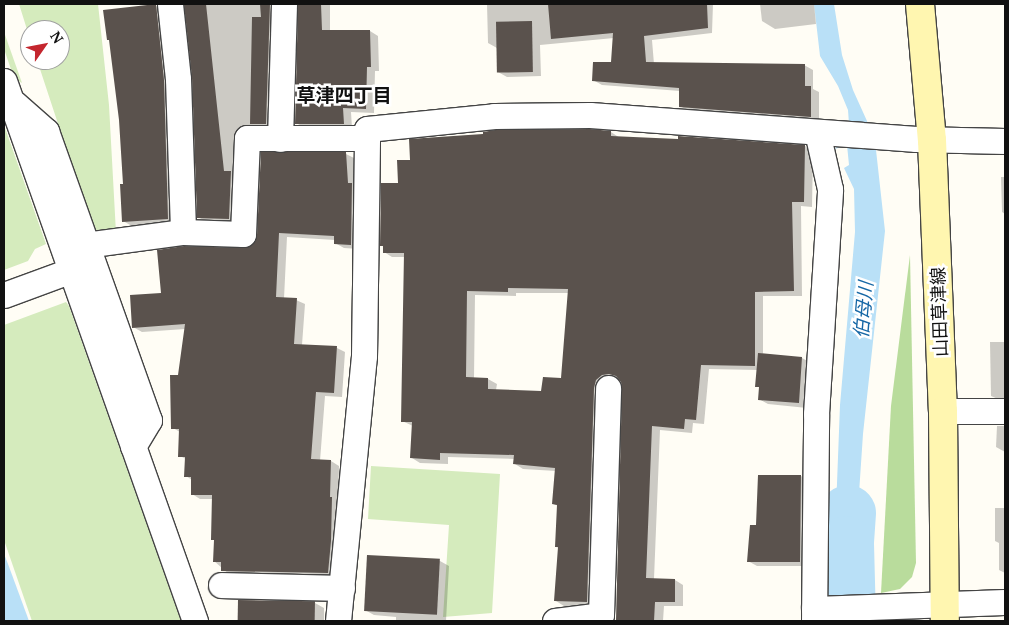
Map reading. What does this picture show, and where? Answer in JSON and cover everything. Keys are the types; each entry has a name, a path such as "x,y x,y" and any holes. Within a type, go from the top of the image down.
{"main road":[{"name":"山田草津線","path":"920,4 932,140 943,411 945,613"}],"street":[{"path":"170,4 178,79 183,232"},
{"path":"280,139 284,4"},
{"path":"8,91 46,131 85,245 149,420 133,447"},
{"path":"8,91 195,621"},
{"path":"338,621 364,356 368,129 494,116 590,115 883,137 1005,141"},
{"path":"824,133 830,189 816,414 821,613 861,607 945,613 1005,602"},
{"path":"85,245 183,232 243,234 247,138 367,138"},
{"path":"4,295 72,270"},
{"path":"555,621 601,615 608,388"},
{"path":"943,411 1005,411"},
{"path":"221,585 342,588"}],"green space":[{"path":"19,4 98,4 109,105 116,233 95,236 40,70 70,70 70,20 24,20"},
{"path":"4,32 22,83 14,78 4,49"},
{"path":"4,125 46,244 35,249 28,261 4,270"},
{"path":"910,255 916,563 912,577 900,589 881,593 891,406"},
{"path":"66,302 181,621 32,621 4,540 4,325"},
{"path":"371,466 500,474 492,613 443,617 449,525 368,519"}],"water":[{"path":"814,4 834,4 842,55 876,150 885,231 863,434 855,553 856,590 837,589 836,509 840,405 855,232 854,189 844,168 849,165 847,145 835,149 849,124 848,110 838,86 820,56"},
{"path":"4,554 8,564 29,621 4,621"}],"building":[{"path":"156,4 164,80 168,219 122,222 120,184 123,184 119,120 109,40 107,40 103,10"},
{"path":"184,4 206,4 224,171 231,171 229,219 197,218 192,78"},
{"path":"260,4 270,4 266,124 250,124 252,17 261,17"},
{"path":"298,4 321,4 322,30 370,30 371,67 367,67 366,109 343,108 344,124 295,124"},
{"path":"548,4 707,4 708,28 644,36 646,62 805,64 805,86 811,86 811,117 679,107 679,88 592,81 593,62 611,62 613,33 551,39"},
{"path":"532,21 533,72 497,73 496,22"},
{"path":"590,129 611,131 611,136 678,139 678,136 805,145 804,202 792,202 794,291 755,292 755,366 701,365 696,420 685,419 684,429 652,426 646,578 675,579 675,602 655,602 654,621 616,620 622,388 621,382 616,376 602,375 596,380 594,388 587,602 554,601 558,547 555,547 557,505 552,504 555,468 513,464 514,455 440,453 440,460 410,458 412,422 401,422 404,253 383,253 383,246 380,246 381,183 398,183 397,160 410,160 409,139 483,134 483,132 495,130","holes":["508,288 568,289 561,378 543,377 541,391 488,389 488,378 466,377 467,291 508,292"]},
{"path":"261,152 346,152 348,183 352,183 351,245 334,244 334,236 279,233 276,297 297,298 294,344 337,346 334,393 316,392 311,459 331,460 331,541 328,573 221,571 221,562 213,562 214,540 211,540 212,495 191,495 191,477 184,477 185,457 178,457 179,429 171,429 170,375 178,375 185,324 132,328 130,295 161,293 157,250 184,246 243,248 255,242 257,235"},
{"path":"758,353 802,357 799,403 758,400 759,387 755,387"},
{"path":"758,475 801,475 800,562 747,562 750,525 756,525"},
{"path":"367,555 440,559 437,615 364,611"},
{"path":"238,600 315,601 315,621 238,621"}],"waterway":[{"name":"伯母川","path":"848,513 846,544 848,621"}],"district":[{"name":"草津四丁目","path":"344,96"}]}
